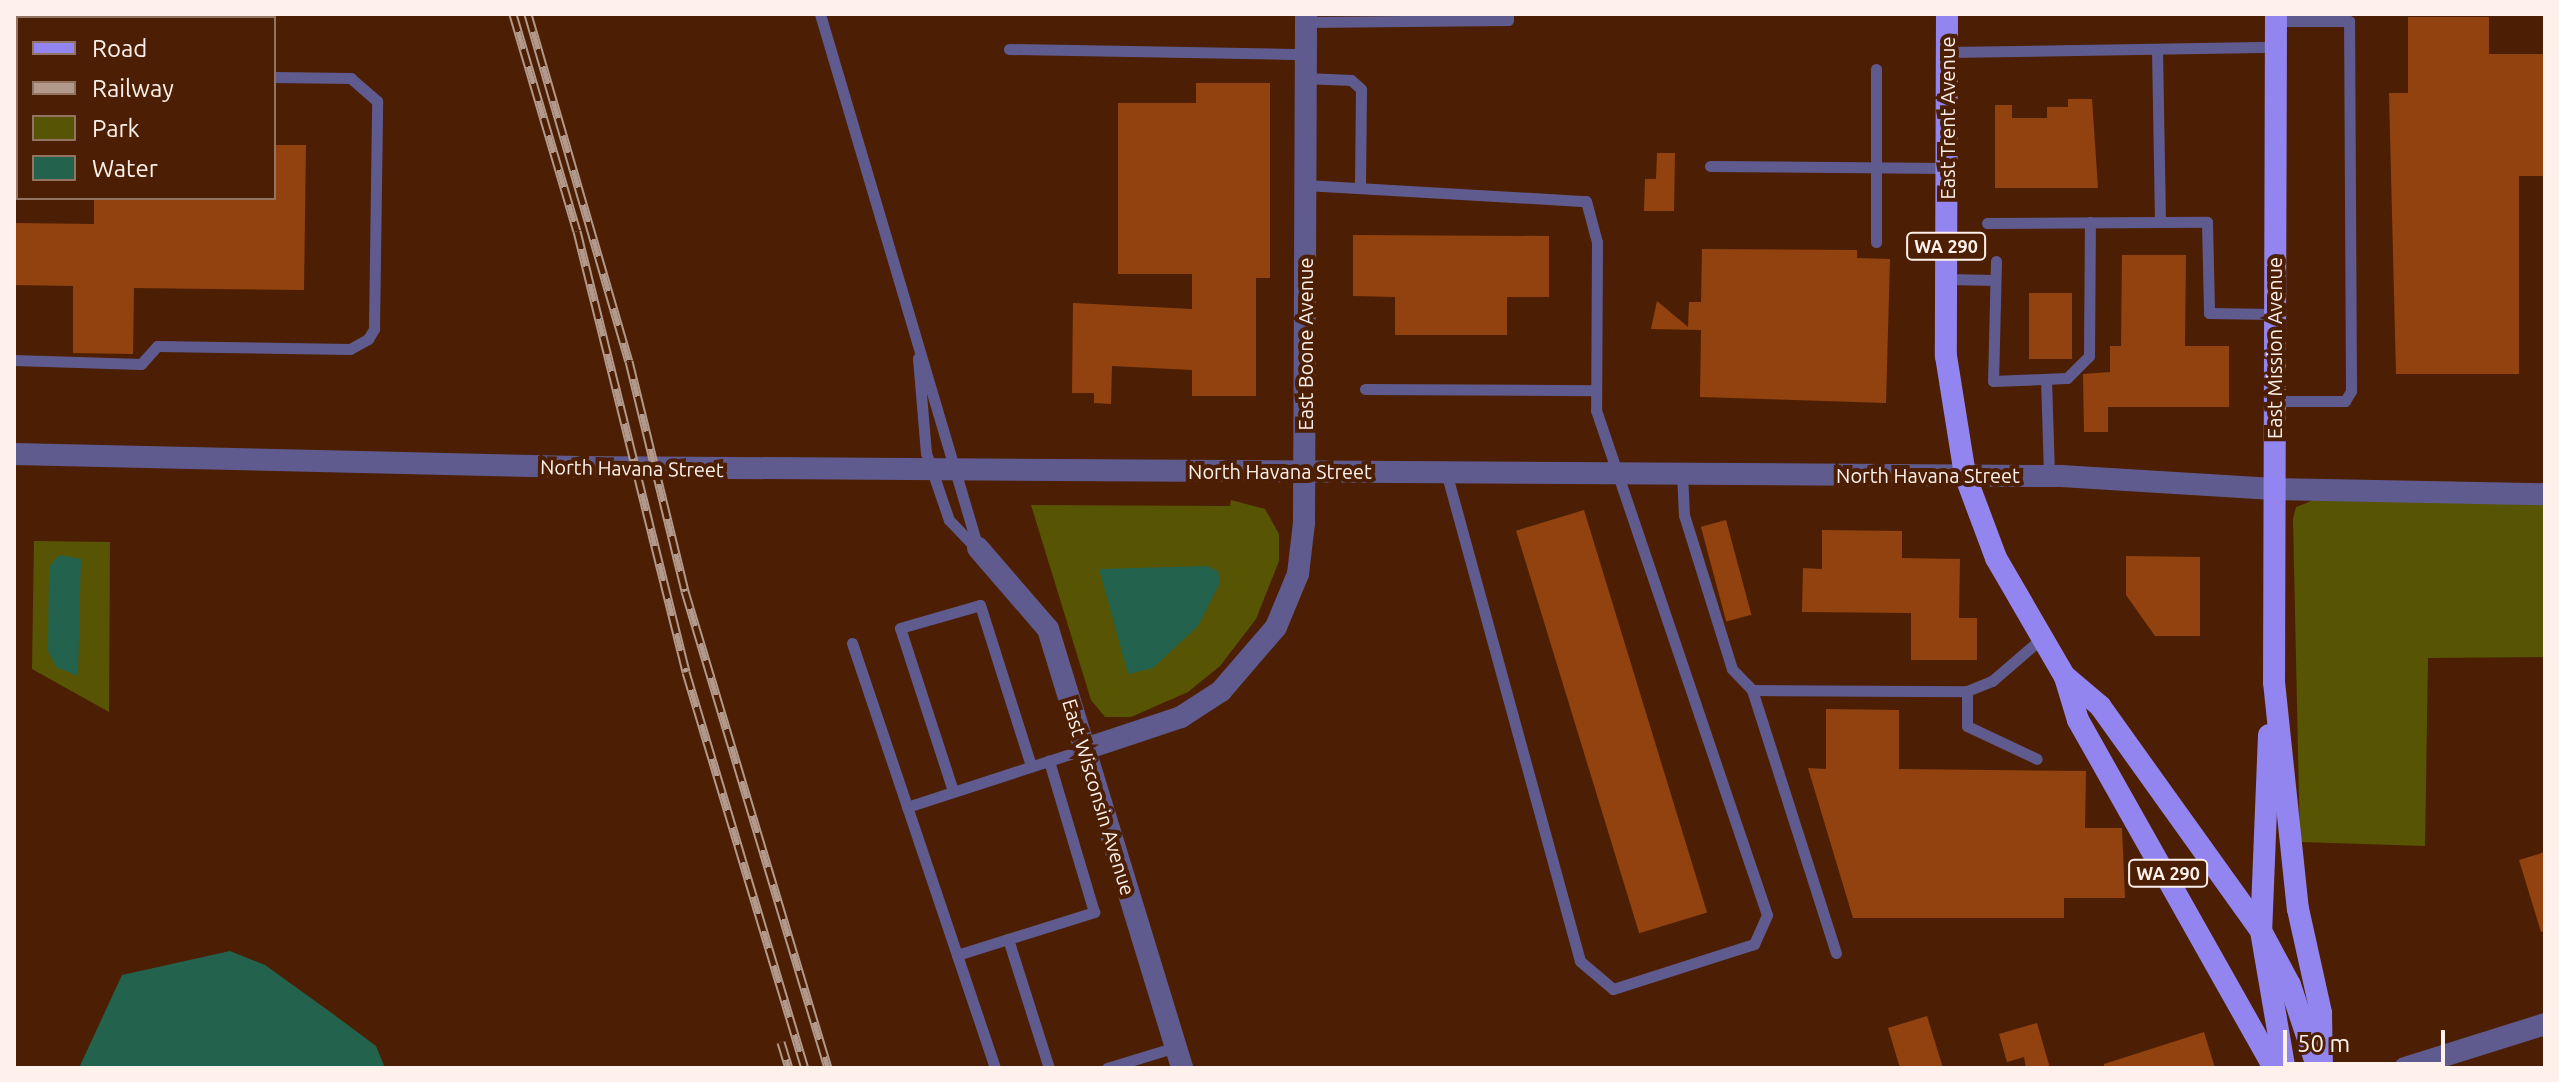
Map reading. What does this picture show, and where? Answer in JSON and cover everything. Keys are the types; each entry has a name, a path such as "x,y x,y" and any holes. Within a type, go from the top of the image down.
{"main road":[{"name":"East Trent Avenue","path":"1947,14 1947,388 1965,475 1996,558 2065,677 2078,720 2274,1068"},
{"name":"East Mission Avenue","path":"2276,18 2274,682 2261,931 2284,1068"},
{"name":"East Trent Avenue","path":"2065,677 2100,706 2261,931 2290,985 2320,1068"},
{"name":"East Mission Avenue","path":"2274,682 2298,909 2321,1013 2320,1068"}],"street":[{"name":"East Boone Avenue","path":"1085,749 1202,705 1261,651 1298,574 1305,471 1306,18"},
{"name":"North Havana Street","path":"14,454 485,466 2049,476 2274,489 2545,494"},
{"name":"East Wisconsin Avenue","path":"978,548 1044,620 1179,1057"},
{"path":"2405,1068 2545,1024"}],"lane":[{"path":"820,14 978,548"},
{"path":"1306,18 1508,20 1508,14"},
{"path":"2274,401 2345,401 2351,391 2349,17 2276,18"},
{"path":"1947,52 2276,47"},
{"path":"1009,49 1305,54"},
{"path":"2157,49 2160,222"},
{"path":"1876,69 1876,242"},
{"path":"14,360 141,364 157,346 350,349 368,339 374,329 377,101 351,78 276,77"},
{"path":"1305,78 1351,80 1361,89 1360,186"},
{"path":"1710,166 1947,168"},
{"path":"1305,185 1586,201 1597,242 1594,390 1616,473 1767,915 1754,944 1613,989 1580,961 1446,472"},
{"path":"1996,261 1993,381 2067,378 2089,356 2090,222"},
{"path":"1987,223 2207,222 2209,313 2274,314"},
{"path":"1946,279 1995,280"},
{"path":"913,326 926,453 949,520 978,548"},
{"path":"2046,379 2049,476"},
{"path":"1365,389 1594,390"},
{"path":"1682,473 1684,515 1732,669 1752,690 1836,953"},
{"path":"953,791 900,628 980,605 1031,766"},
{"path":"1752,690 1967,691 1992,681 2042,638"},
{"path":"852,643 995,1068"},
{"path":"1967,691 1967,726 2037,759"},
{"path":"907,807 1085,749"},
{"path":"957,955 1094,912 1049,761"},
{"path":"1008,939 1049,1068"},
{"path":"1107,1068 1179,1057"}],"green space":[{"path":"1231,500 1265,509 1279,534 1279,561 1256,619 1220,666 1188,692 1131,717 1105,717 1091,700 1031,505 1230,506"},
{"path":"2314,500 2545,503 2545,657 2428,658 2425,846 2300,842 2293,519 2296,507"},
{"path":"34,541 110,542 109,712 32,669"}],"water":[{"path":"59,555 81,559 78,676 56,667 48,651 49,567"},
{"path":"1207,566 1218,571 1220,583 1198,626 1153,668 1128,674 1099,569"},
{"path":"230,951 265,965 376,1046 385,1068 79,1068 122,975"}],"building":[{"path":"2408,17 2489,17 2489,54 2545,54 2545,176 2519,176 2519,374 2396,374 2389,93 2408,93"},
{"path":"1196,83 1270,83 1270,278 1256,278 1256,396 1192,396 1192,370 1112,366 1111,404 1094,403 1094,393 1072,393 1073,303 1192,309 1192,274 1118,274 1118,103 1196,103"},
{"path":"2068,99 2092,99 2098,188 1995,188 1995,105 2012,105 2012,118 2047,118 2047,107 2068,107"},
{"path":"276,145 306,145 304,290 134,288 133,354 73,353 73,286 14,285 14,223 94,224 94,200 276,200"},
{"path":"1657,153 1675,153 1674,211 1644,211 1645,179 1656,179"},
{"path":"1353,235 1549,236 1549,297 1507,297 1507,335 1395,335 1395,297 1353,296"},
{"path":"1702,249 1857,250 1857,258 1890,259 1886,403 1700,397 1701,330 1651,329 1657,301 1688,327 1689,302 1701,302"},
{"path":"2122,255 2186,255 2185,346 2229,346 2229,407 2108,407 2108,432 2084,432 2083,374 2110,372 2110,346 2121,346"},
{"path":"2029,293 2072,293 2072,359 2029,359"},
{"path":"1584,510 1707,913 1639,933 1516,531"},
{"path":"1726,520 1751,615 1726,621 1701,527"},
{"path":"1822,530 1902,531 1902,558 1960,559 1959,618 1977,618 1977,660 1911,660 1911,613 1802,612 1803,568 1822,569"},
{"path":"2126,556 2200,557 2200,636 2155,636 2126,595"},
{"path":"1826,709 1899,710 1899,769 2086,771 2085,828 2122,828 2125,898 2064,898 2064,918 1853,918 1808,768 1826,769"},
{"path":"2545,852 2545,931 2541,932 2519,860"},
{"path":"1927,1016 1943,1068 1900,1068 1888,1028"},
{"path":"2037,1023 2050,1068 2026,1068 2024,1057 2007,1062 1999,1034"},
{"path":"2204,1032 2215,1068 2104,1068 2104,1064"}],"railway":[{"path":"513,14 577,231 686,672 805,1068"},
{"path":"528,14 629,361 685,591 828,1068"},
{"path":"781,1042 789,1068"}]}
